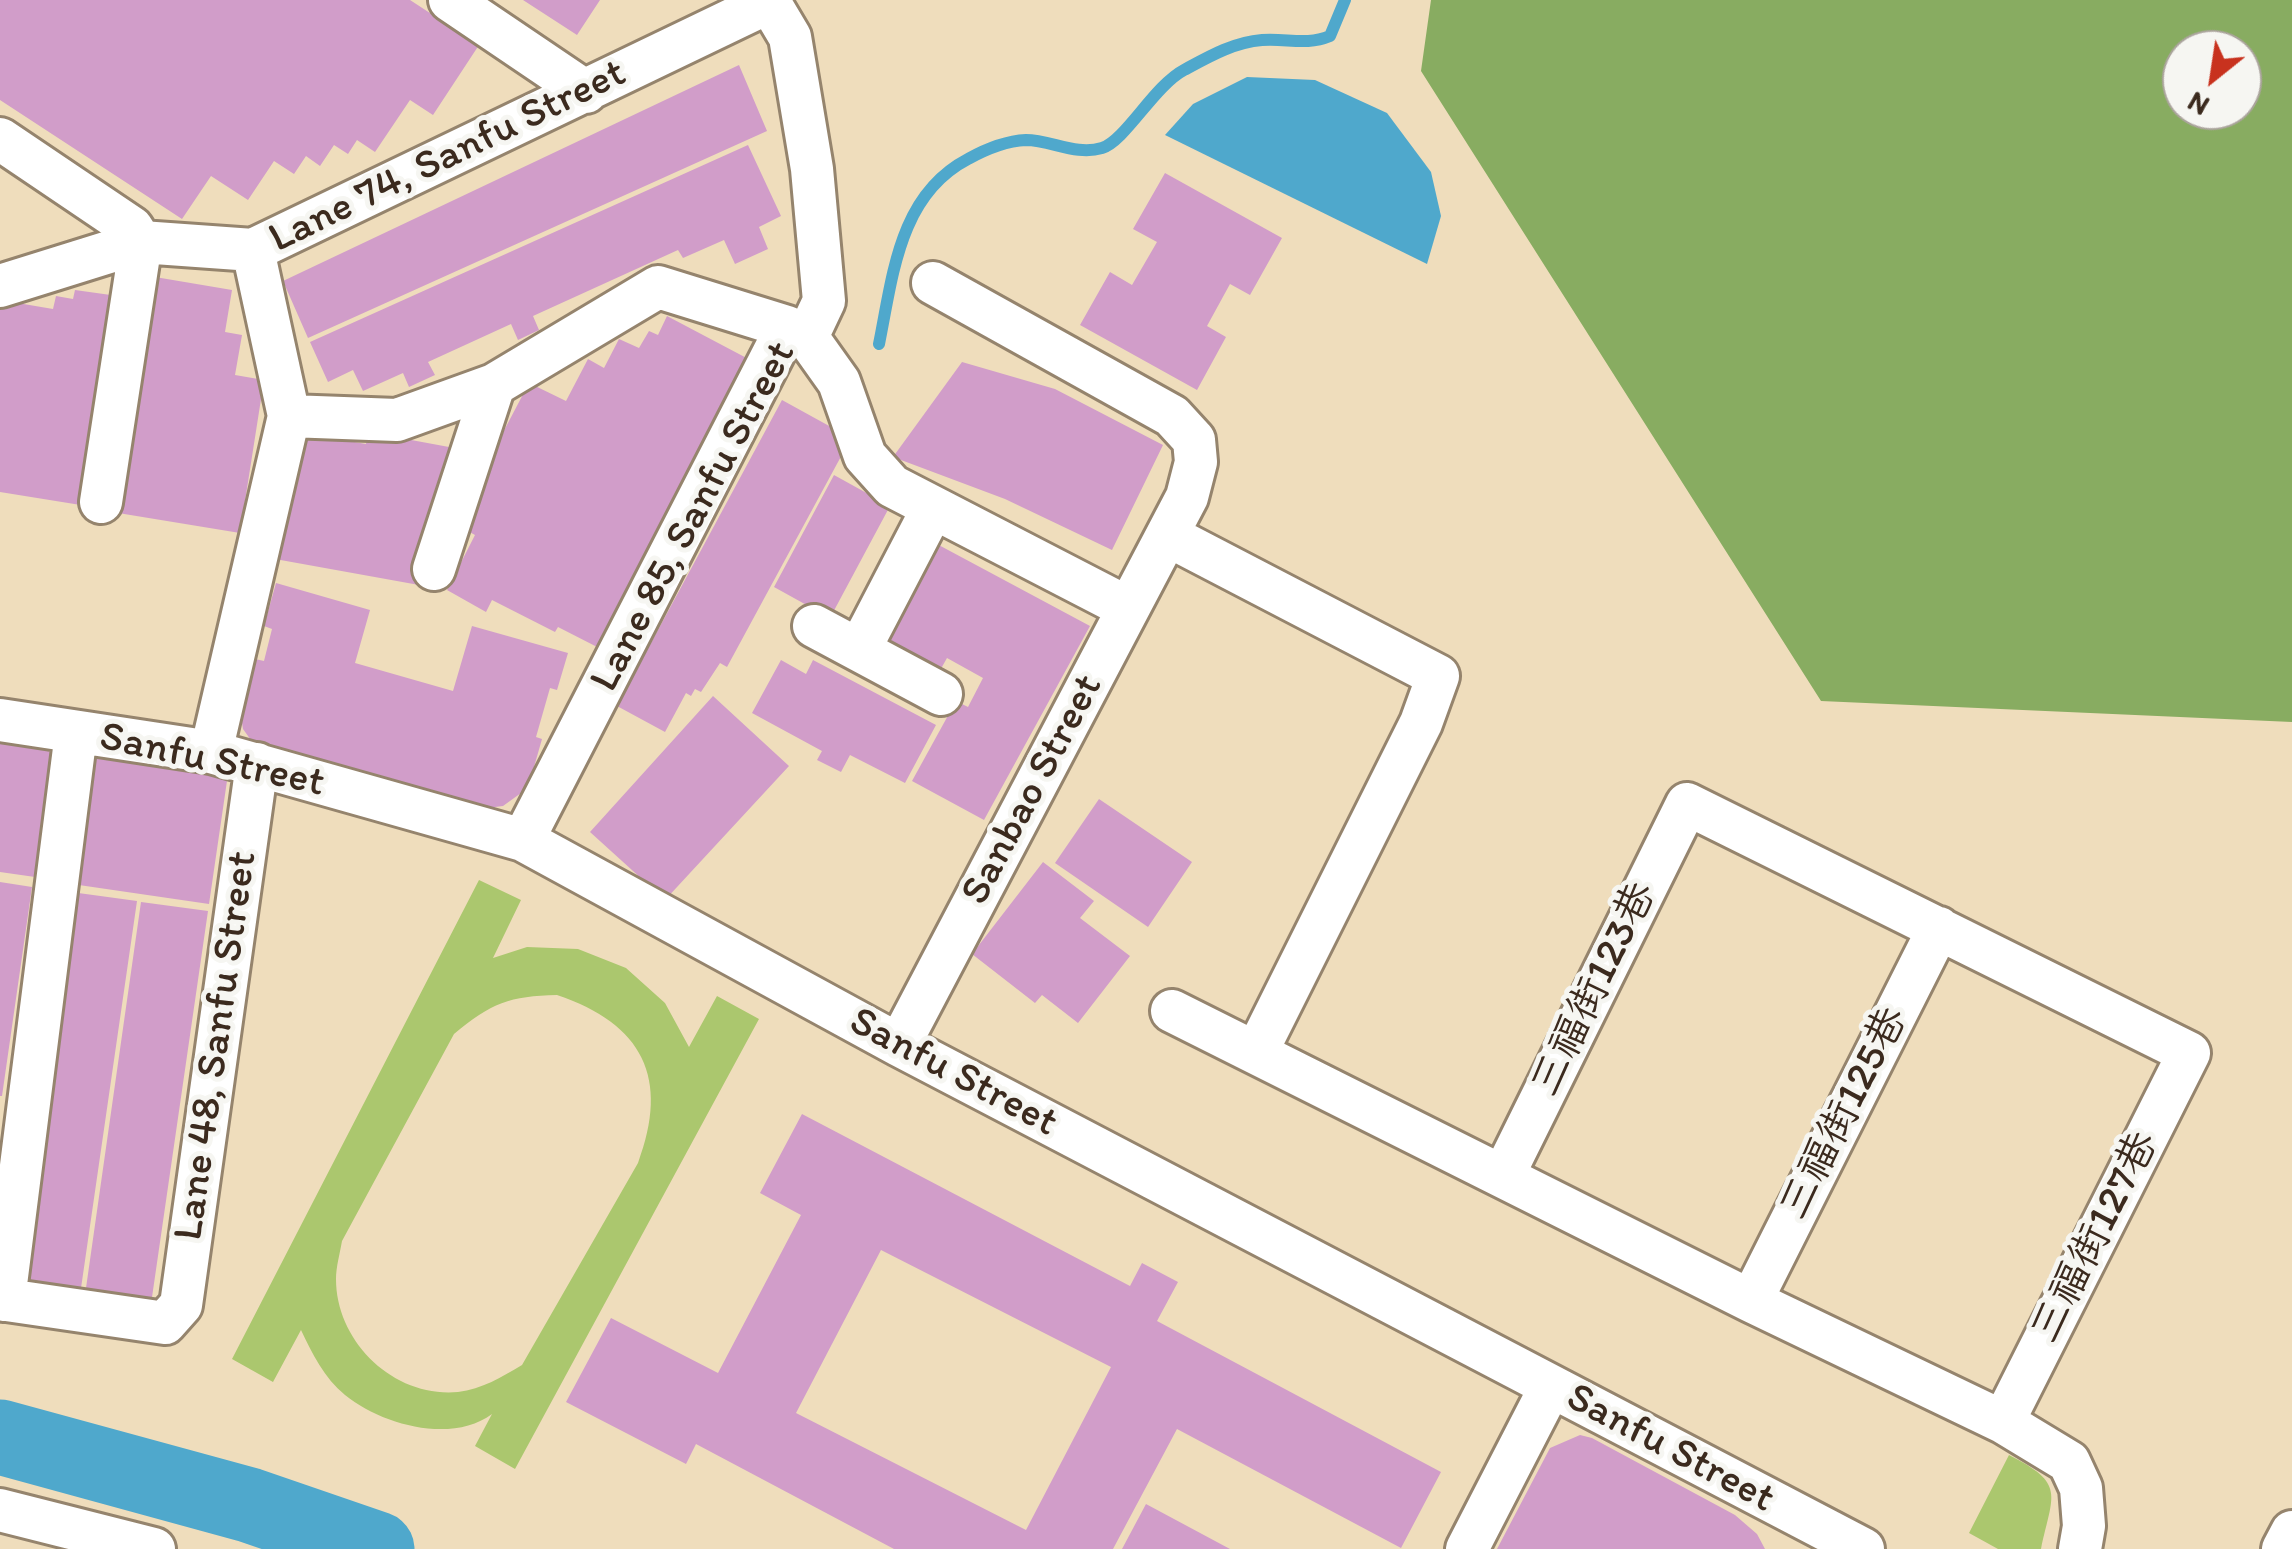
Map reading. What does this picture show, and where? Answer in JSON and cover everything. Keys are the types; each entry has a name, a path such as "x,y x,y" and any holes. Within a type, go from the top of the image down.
{"street":[{"path":"450,0 586,92"},
{"path":"289,416 397,420 494,385 658,287 797,332 824,301 812,169 790,37 768,1"},
{"name":"Lane 74, Sanfu Street","path":"0,286 142,242 253,250 768,1"},
{"path":"0,139 132,228 142,242 100,502"},
{"path":"211,752 289,416 253,250"},
{"name":"Sanbao Street","path":"899,1046 1187,497 1196,462 1194,440 1172,416 933,282"},
{"name":"Lane 85, Sanfu Street","path":"523,840 797,332 839,382 865,456 892,486 1128,608"},
{"path":"434,570 494,385"},
{"path":"859,650 933,508"},
{"path":"1167,535 1438,676 1421,723 1256,1053"},
{"path":"814,626 941,694"},
{"name":"Sanfu Street","path":"0,720 211,752 523,840 899,1046 1551,1386 1817,1539 1862,1549"},
{"path":"2,1299 76,732"},
{"name":"Lane 48, Sanfu Street","path":"2,1299 165,1323 181,1305 257,764"},
{"name":"三福街123巷","path":"1503,1176 1687,804 1938,928"},
{"name":"三福街127巷","path":"1938,928 2189,1053 2002,1422"},
{"name":"三福街125巷","path":"1752,1301 1938,928"},
{"path":"1172,1011 2002,1422 2069,1462 2080,1488 2084,1526 2080,1549"},
{"path":"1467,1549 1551,1386"},
{"path":"2050,1549 2054,1527 2080,1488"},
{"path":"0,1510 154,1549"},
{"path":"2284,1549 2292,1532"}],"green space":[{"path":"1431,0 2292,0 2292,722 1821,701 1421,71"},
{"path":"479,880 521,900 493,958 527,947 578,949 626,968 665,1003 689,1047 717,996 759,1019 515,1469 475,1446 492,1414 476,1423 438,1429 378,1415 360,1406 331,1381 301,1330 273,1382 232,1359","holes":["557,995 586,1007 629,1038 642,1058 651,1105 638,1163 522,1365 492,1382 458,1392 412,1386 373,1361 346,1324 336,1279 342,1241 454,1034 490,1008 526,997"]},
{"path":"2009,1455 2040,1474 2051,1492 2041,1549 1998,1549 1969,1533"}],"water":[{"path":"1247,77 1315,80 1387,113 1431,172 1441,216 1427,264 1165,135 1193,104"}],"building":[{"path":"0,0 410,0 479,45 433,115 410,100 375,152 357,140 348,154 334,145 320,166 306,156 294,174 274,161 248,200 211,176 182,219 0,100"},
{"path":"523,0 600,0 577,35"},
{"path":"739,65 767,131 308,338 283,281"},
{"path":"748,145 781,216 759,227 768,249 735,264 724,240 683,258 678,250 533,316 539,330 518,340 511,324 428,362 435,375 409,387 403,373 363,391 353,370 328,382 310,342"},
{"path":"1165,173 1282,238 1250,295 1230,284 1207,326 1226,337 1197,390 1080,325 1110,272 1132,285 1157,242 1133,229"},
{"path":"155,277 232,290 225,332 242,335 235,375 264,380 240,533 106,511"},
{"path":"75,290 125,297 93,507 0,492 0,300 53,309 56,296 73,299"},
{"path":"667,316 756,363 603,650 558,627 555,632 492,600 486,612 447,590 475,535 462,528 487,482 479,478 529,383 566,401 588,359 604,368 619,339 639,348 649,331 658,335"},
{"path":"962,362 1055,389 1163,445 1112,550 1005,499 893,457"},
{"path":"782,400 851,438 727,667 720,663 701,692 695,689 691,696 686,693 665,732 617,706"},
{"path":"368,432 449,447 436,520 430,519 419,585 275,559 296,443 314,435 366,444"},
{"path":"834,475 890,506 830,618 774,587"},
{"path":"935,543 1090,626 984,820 912,781 956,701 968,707 983,678 947,658 938,674 880,642"},
{"path":"276,583 370,610 355,663 453,691 472,626 568,653 557,690 550,688 536,737 542,739 528,788 503,806 487,808 253,743 243,729 240,711 255,659 264,661 272,629 264,626"},
{"path":"781,660 806,674 813,660 936,725 905,783 850,755 841,772 817,760 822,751 752,713"},
{"path":"713,696 789,766 665,900 590,832"},
{"path":"0,739 53,746 35,877 0,872"},
{"path":"90,753 228,774 209,904 72,884"},
{"path":"1099,799 1192,862 1148,927 1055,863"},
{"path":"1043,862 1094,901 1080,918 1130,956 1078,1023 1042,995 1035,1003 972,954"},
{"path":"0,882 32,887 2,1096 0,1096"},
{"path":"71,892 137,901 79,1302 13,1292"},
{"path":"141,902 208,911 150,1311 84,1302"},
{"path":"802,1114 1130,1286 1142,1263 1178,1282 1157,1321 1441,1472 1401,1548 1177,1429 1113,1549 894,1549 696,1444 686,1464 566,1402 611,1318 718,1373 801,1215 760,1193","holes":["881,1250 1111,1367 1026,1530 796,1413"]},
{"path":"1580,1435 1735,1515 1757,1534 1765,1549 1497,1549 1550,1448"},
{"path":"1146,1504 1230,1549 1122,1549"}],"waterway":[{"path":"879,344 903,239 927,193 945,174 982,152 1018,141 1083,150 1102,148 1184,70 1241,44 1262,40 1313,41 1330,36 1345,0"},
{"path":"0,1437 249,1505 377,1549"}]}
